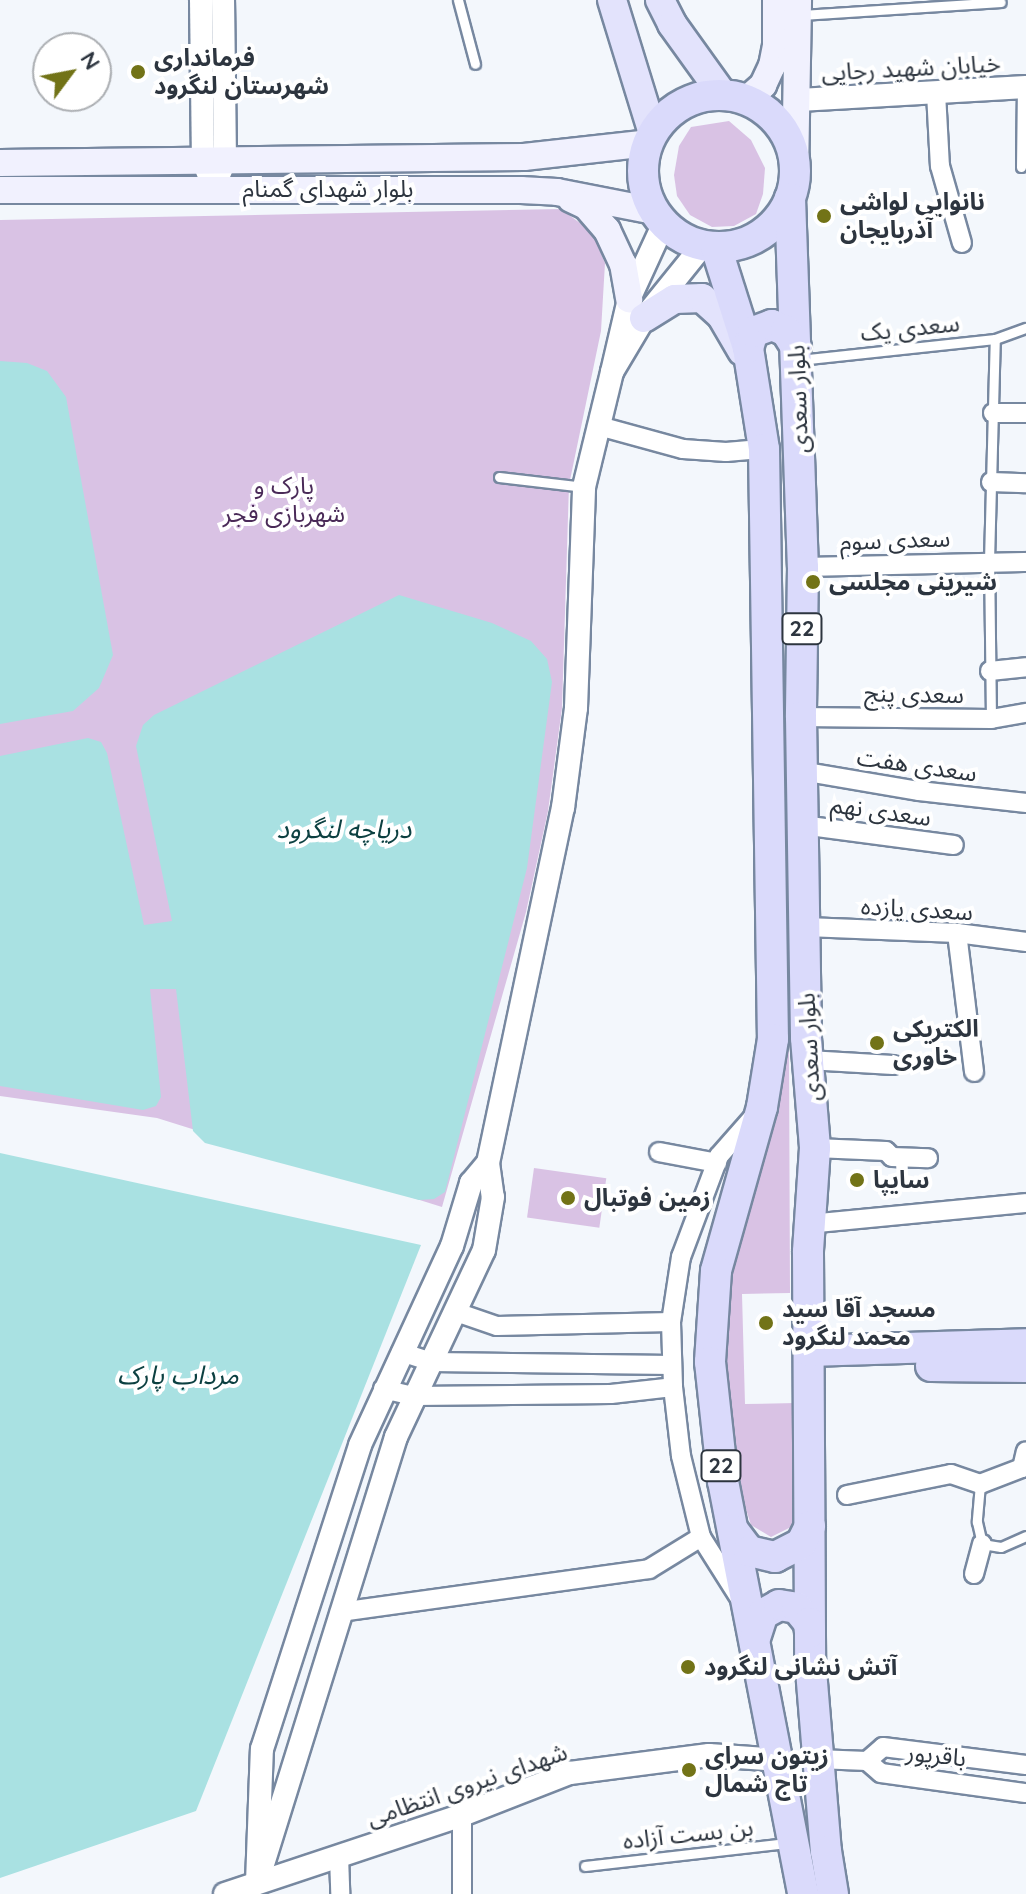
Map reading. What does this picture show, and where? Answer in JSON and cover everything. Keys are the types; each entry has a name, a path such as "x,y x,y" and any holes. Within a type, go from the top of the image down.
{"highway":[{"path":"735,97 702,96 683,104 666,116 650,138 643,166 645,190 659,217 689,241 709,246 739,245 761,235 779,219 793,187"},
{"name":"22","path":"735,97 767,112 783,129 793,151 793,187"},
{"name":"بلوار سعدی","path":"793,187 803,567 802,825 808,1060 815,1148 808,1224 810,1632 817,1759 833,1894"},
{"name":"بلوار سعدی","path":"709,246 750,358 764,449 773,1039 762,1107 720,1250 711,1308 714,1412 733,1530 780,1760 803,1894"},
{"path":"750,358 753,332 772,325 786,331 796,354"},
{"path":"809,1358 1026,1344"},
{"path":"809,1358 1026,1367"},
{"path":"733,1530 749,1551 775,1557 794,1550 810,1526"},
{"path":"752,1626 763,1614 779,1605 797,1608 809,1623 810,1632"}],"main road":[{"path":"612,0 650,138"},
{"name":"22","path":"660,0 672,24 735,97"},
{"path":"735,97 763,85 772,66 776,45 776,0"},
{"path":"793,187 799,100 798,8"},
{"name":"بلوار شهدای گمنام","path":"0,163 524,157 650,138"},
{"name":"بلوار شهدای گمنام","path":"0,190 214,188 557,192 659,217"},
{"path":"557,192 586,206 607,230 623,264 636,308 675,299 702,298 721,315 750,358"}],"street":[{"path":"201,0 214,161"},
{"path":"214,188 223,0"},
{"name":"خیابان شهید رجایی","path":"799,100 1024,88"},
{"path":"936,93 940,166 962,243"},
{"path":"257,1888 396,1437 484,1250 493,1197 488,1163 563,808 576,708 584,487 612,372 636,308 659,217"},
{"path":"636,308 709,246"},
{"path":"993,413 1026,413"},
{"path":"599,426 683,449 726,452 764,449"},
{"path":"991,482 1026,483"},
{"name":"سعدی سوم","path":"803,567 1026,562"},
{"path":"990,671 1026,667"},
{"name":"سعدی پنج","path":"801,717 991,719 1026,713"},
{"name":"سعدی هفت","path":"801,771 919,791 1026,803"},
{"name":"سعدی نهم","path":"802,825 954,845"},
{"name":"سعدی یازده","path":"806,927 957,933 1026,942"},
{"path":"957,933 974,1072"},
{"path":"808,1060 893,1065"},
{"path":"752,1626 701,1537 681,1456 673,1387 671,1322 681,1257 717,1163 762,1107"},
{"path":"815,1148 886,1151 892,1157 928,1158"},
{"path":"659,1152 717,1163"},
{"path":"257,1888 262,1749 360,1445 383,1389 452,1246 471,1183 488,1163"},
{"path":"808,1224 1026,1203"},
{"path":"456,1312 497,1326 671,1322"},
{"path":"401,1352 432,1362 672,1365"},
{"path":"383,1389 414,1396 611,1394 673,1387"},
{"path":"847,1495 951,1474 980,1484 1022,1468 1026,1451"},
{"path":"340,1612 649,1569 701,1537"},
{"path":"974,1574 982,1544"},
{"name":"باقرپور","path":"1026,1765 883,1747 867,1761 881,1773 1026,1793"},
{"name":"شهدای نیروی انتظامی","path":"225,1894 257,1888 570,1773 709,1755 780,1760"},
{"path":"817,1759 867,1761"},
{"path":"462,1815 462,1894"},
{"path":"339,1856 340,1894"}],"lane":[{"path":"458,0 475,64"},
{"path":"798,8 1001,2"},
{"path":"1021,167 1024,88"},
{"name":"سعدی یک","path":"796,354 995,339 1026,328"},
{"path":"991,719 989,561 995,339"},
{"path":"499,477 584,487"},
{"path":"980,1484 977,1522 982,1544 1001,1547 1026,1536"},
{"name":"بن بست آزاده","path":"585,1866 795,1842"}],"green space":[{"path":"729,121 751,140 765,168 763,194 756,214 734,226 712,227 690,215 677,196 674,175 679,146 691,127"},
{"name":"پارک و شهربازی فجر","path":"561,209 592,232 605,263 601,331 569,485 562,708 548,811 526,912 442,1207 157,1118 0,1096 0,220"},
{"path":"783,1047 789,1049 790,1293 742,1294 745,1404 796,1403 800,1511 793,1526 771,1537 751,1525 744,1503 722,1386 721,1313"},
{"name":"زمین فوتبال","path":"534,1168 606,1178 599,1228 527,1218"}],"water":[{"path":"0,361 27,363 47,371 66,397 113,655 99,688 73,711 0,724"},
{"name":"دریاچه لنگرود","path":"399,595 492,623 531,641 547,659 552,682 527,868 445,1192 434,1199 419,1200 205,1143 193,1131 176,989 150,989 161,1097 156,1106 143,1110 0,1086 0,756 88,738 101,742 107,753 144,925 172,921 136,746 143,725 154,715"},
{"name":"مرداب پارک","path":"0,1153 421,1245 196,1811 0,1878"}],"place":[{"name":"فرمانداری شهرستان لنگرود","path":"138,72"},
{"name":"نانوایی لواشی آذربایجان","path":"824,216"},
{"name":"شیرینی مجلسی","path":"813,582"},
{"name":"الکتریکی خاوری","path":"877,1043"},
{"name":"سایپا","path":"857,1180"},
{"name":"زمین فوتبال","path":"568,1198"},
{"name":"مسجد آقا سید محمد لنگرود","path":"766,1323"},
{"name":"آتش نشانی لنگرود","path":"688,1667"},
{"name":"زیتون سرای تاج شمال","path":"689,1770"}]}
